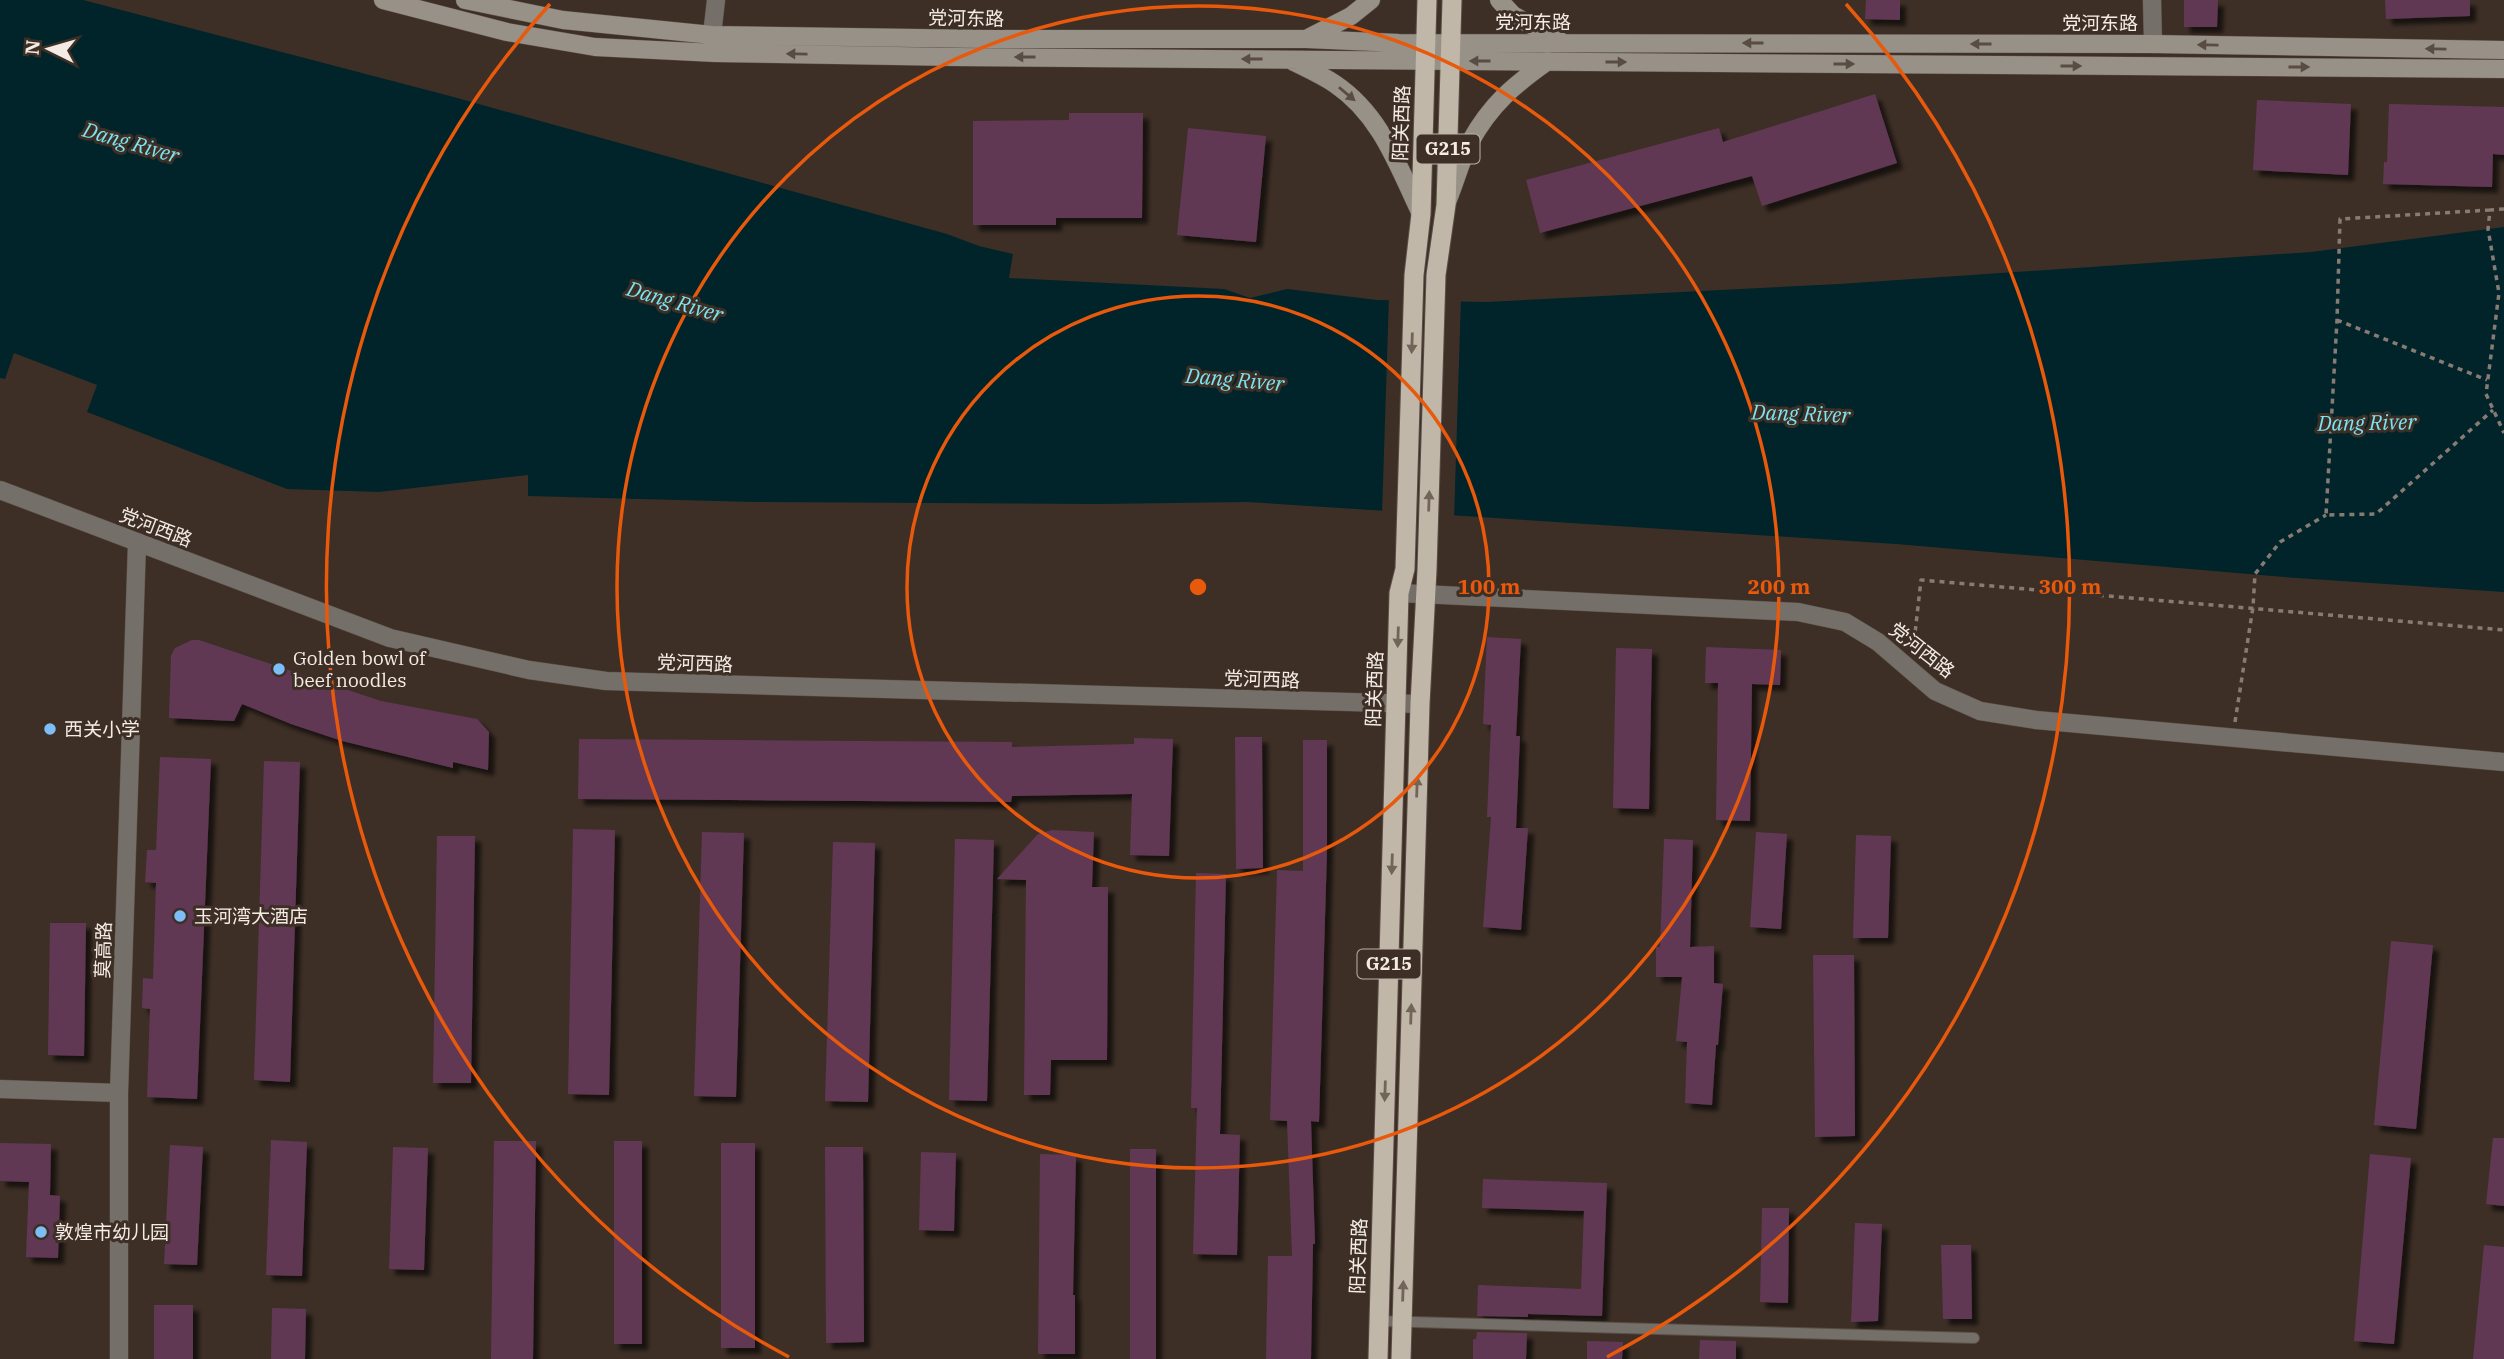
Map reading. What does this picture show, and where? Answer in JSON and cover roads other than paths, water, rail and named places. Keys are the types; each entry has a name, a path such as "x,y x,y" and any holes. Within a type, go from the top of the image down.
{"highway":[{"name":"阳关西路","path":"1378,1359 1399,593 1405,569 1414,275 1421,214 1427,0"},
{"name":"G215","path":"1401,1359 1420,704 1436,275 1446,205 1452,0"}],"main road":[{"name":"党河东路","path":"383,0 507,32 595,47 985,39 1306,39 1426,51"},
{"name":"党河东路","path":"465,0 563,20 713,44 1289,59 1563,43 2153,44 2504,50"},
{"path":"1306,39 1351,16 1371,0"},
{"path":"1499,0 1513,15 1563,43"},
{"name":"党河东路","path":"1451,51 1548,61 2504,69"},
{"path":"1289,59 1335,83 1367,111 1386,139 1421,214"},
{"path":"1446,205 1469,144 1494,105 1513,85 1548,61"}],"street":[{"path":"713,44 716,0"},
{"path":"2151,0 2153,44"},
{"name":"党河西路","path":"0,490 390,638 529,670 606,681 1420,704"},
{"name":"莫高路","path":"119,1359 119,1093 136,543"},
{"name":"党河西路","path":"1399,593 1798,612 1846,622 1878,642 1935,691 1980,711 2036,720 2504,762"},
{"path":"0,1089 119,1093"}],"lane":[{"path":"1379,1321 1974,1338"}],"water":[{"name":"Dang River","path":"0,0 83,0 450,96 1013,254 1009,278 1224,289 1250,298 1287,289 1377,300 1487,302 1839,284 2311,252 2504,227 2504,592 2284,577 1896,544 1247,502 753,502 528,496 528,475 379,492 287,489 87,412 97,385 14,353 5,379 0,378"}],"place":[{"name":"Golden bowl of beef noodles","path":"279,669"},
{"name":"西关小学","path":"50,729"},
{"name":"玉河湾大酒店","path":"180,916"},
{"name":"敦煌市幼儿园","path":"41,1232"}]}
